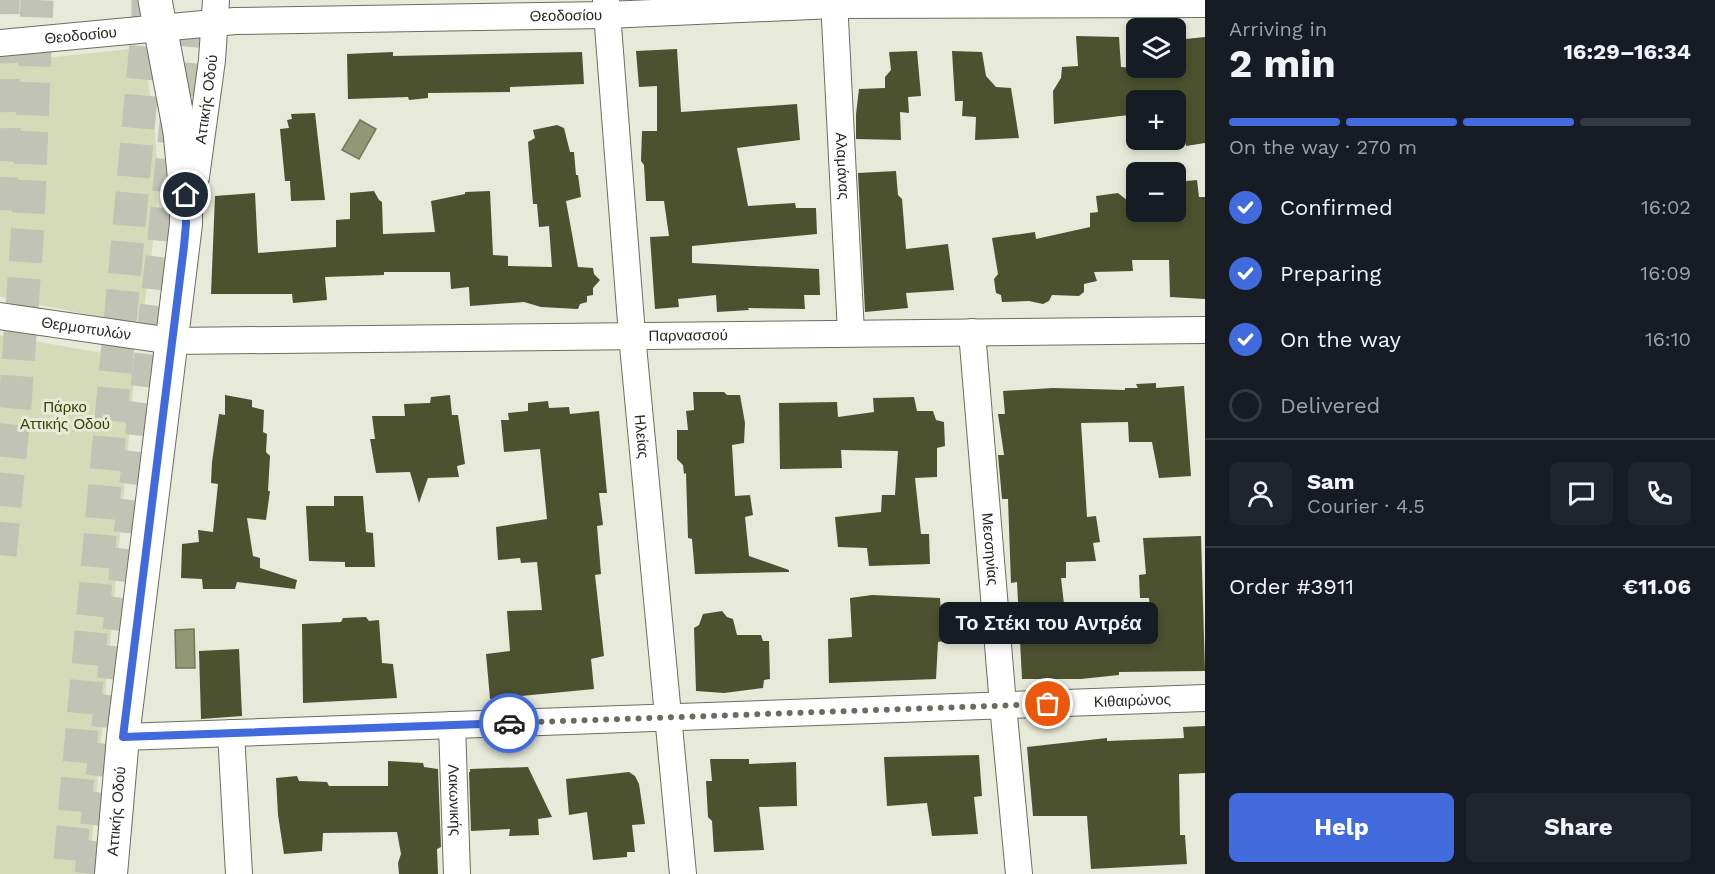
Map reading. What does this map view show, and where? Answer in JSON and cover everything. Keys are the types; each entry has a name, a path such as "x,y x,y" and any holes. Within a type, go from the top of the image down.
{"highway":[{"path":"157,13 180,132 186,195"}],"main road":[{"name":"Αττικής Οδού","path":"111,874 123,737 186,224 186,195"}],"street":[{"name":"Θεοδοσίου","path":"0,43 157,13 215,11 936,2 1205,4"},
{"name":"Αλαμάνας","path":"834,3 851,333"},
{"name":"Ηλείας","path":"607,7 632,335 683,874"},
{"name":"Αττικής Οδού","path":"186,195 196,177 212,60 215,11"},
{"name":"Θερμοπυλών","path":"0,316 172,341"},
{"name":"Παρνασσού","path":"172,341 1205,330"},
{"name":"Μεσσηνίας","path":"972,332 1019,874"},
{"name":"Κιθαιρώνος","path":"123,737 1205,698"},
{"name":"Λακωνικής","path":"452,725 457,874"},
{"path":"231,733 239,874"}],"green space":[{"path":"130,49 144,60 153,113 156,153 155,220 144,310 136,321 126,322 0,297 0,63"},
{"name":"Πάρκο Αττικής Οδού","path":"0,335 136,359 89,874 0,874"}],"shaded area":[{"path":"360,120 376,129 359,159 342,150"},
{"path":"194,629 195,668 176,668 175,630"}],"building":[{"path":"1076,36 1119,37 1121,67 1126,67 1126,78 1186,78 1186,39 1205,37 1205,143 1186,146 1186,90 1126,90 1126,115 1054,124 1053,91 1061,78 1062,67 1078,66"},
{"path":"677,49 681,112 797,104 800,140 737,148 748,206 795,203 796,208 816,208 817,234 692,246 692,263 819,269 820,295 804,295 805,309 748,308 749,310 717,312 716,295 678,299 679,307 655,309 650,237 669,236 664,201 646,201 644,165 641,161 642,131 657,131 657,86 639,87 636,51"},
{"path":"917,51 921,96 908,97 909,113 900,112 901,140 856,139 859,89 885,88 885,77 891,70 889,52"},
{"path":"952,51 982,52 986,76 996,87 1011,88 1019,138 975,140 976,117 962,116 963,101 955,101"},
{"path":"393,52 393,56 582,52 584,84 510,87 510,92 428,93 428,98 409,100 408,97 348,99 347,54"},
{"path":"315,113 325,200 291,201 290,181 285,181 280,129 289,128 287,120 292,119 291,114"},
{"path":"557,125 564,128 570,152 574,152 576,175 578,175 581,197 566,201 578,267 593,268 594,274 600,280 593,288 593,295 587,296 587,302 580,304 578,309 541,307 524,302 470,306 469,287 451,289 450,272 384,272 384,275 325,277 327,300 293,303 292,294 211,294 215,196 255,193 258,253 336,247 336,220 350,219 350,193 374,191 382,202 383,234 435,232 431,201 465,194 465,192 490,191 493,255 508,256 508,266 552,267 549,226 539,227 537,204 533,204 528,142 535,138 533,130"},
{"path":"896,171 898,195 902,199 906,249 948,244 954,290 906,293 908,308 865,312 858,173"},
{"path":"1197,180 1199,197 1205,197 1205,299 1170,297 1169,260 1132,260 1133,271 1094,272 1097,281 1084,284 1084,292 1079,296 1052,295 1049,301 1043,304 1029,301 1002,302 1001,295 996,293 994,279 998,274 992,238 1035,232 1036,239 1090,227 1090,213 1098,212 1096,196 1118,193 1126,199 1126,222 1186,222 1186,181"},
{"path":"1156,383 1156,388 1184,386 1191,476 1159,478 1152,442 1129,442 1128,422 1081,423 1087,517 1096,516 1100,542 1093,543 1096,561 1066,562 1066,578 1061,578 1065,613 1112,609 1115,635 1152,631 1149,598 1140,598 1139,575 1146,574 1143,538 1201,536 1205,671 1119,672 1119,675 1081,679 1022,679 1017,582 1011,583 1008,499 1002,499 998,455 1004,455 998,414 1005,414 1003,391 1053,388 1125,390 1125,388 1138,388 1136,384"},
{"path":"693,392 724,392 727,395 740,395 745,423 744,443 732,445 735,496 750,495 753,515 745,517 749,556 789,570 789,572 695,574 692,539 688,538 686,473 684,474 683,465 677,459 677,430 688,430 686,411 694,410"},
{"path":"225,395 252,400 252,407 264,410 263,432 267,434 266,452 270,456 268,491 270,491 266,520 247,518 253,556 260,558 260,568 297,580 295,589 237,582 235,589 203,589 202,579 181,578 182,544 199,542 198,530 213,532 218,484 211,483 212,462 219,414 225,415"},
{"path":"450,395 452,415 458,415 465,464 457,466 459,477 428,478 419,503 410,472 376,473 370,439 375,439 372,416 405,416 404,404 430,403 431,397"},
{"path":"914,397 917,411 933,411 936,420 944,422 945,446 937,448 937,477 915,478 921,534 929,534 930,564 869,566 867,548 838,547 835,517 881,512 882,495 895,495 898,451 841,450 842,468 780,469 779,403 837,402 838,417 874,412 873,398"},
{"path":"548,401 549,408 569,407 570,414 599,411 607,493 599,493 603,525 597,526 601,574 595,575 604,656 591,659 594,689 490,699 486,654 510,651 507,611 542,610 537,562 521,563 520,558 498,560 496,527 547,519 540,449 504,452 501,420 509,420 508,413 528,411 528,403"},
{"path":"334,496 363,496 366,532 373,533 375,567 345,567 345,562 309,561 306,506 334,506"},
{"path":"872,595 940,598 943,641 938,642 936,679 829,683 828,639 852,637 850,598"},
{"path":"722,611 727,617 733,619 737,635 761,635 763,641 769,641 770,679 764,680 763,688 724,693 696,691 694,628 699,625 703,614"},
{"path":"366,617 369,621 379,620 382,663 393,664 397,698 303,703 302,624 341,622 343,618"},
{"path":"239,649 242,716 201,719 199,651"},
{"path":"1205,726 1205,773 1179,774 1180,835 1185,835 1187,864 1091,869 1087,816 1033,816 1027,747 1107,738 1107,741 1184,738 1183,727"},
{"path":"979,755 982,796 974,797 978,834 932,836 927,803 887,806 884,757"},
{"path":"710,759 749,759 749,764 796,762 797,806 759,807 764,850 714,852 712,821 708,817 706,781 712,781"},
{"path":"388,761 423,763 424,767 438,769 441,847 437,849 438,874 399,874 398,863 401,854 397,832 323,833 322,851 284,854 278,815 276,778 297,776 299,781 327,782 329,786 388,786"},
{"path":"528,767 552,817 538,819 539,835 509,836 510,829 471,831 470,769"},
{"path":"629,772 635,776 639,784 645,824 632,825 635,852 627,852 627,857 593,860 587,812 569,815 566,779"}],"tunnel":[{"path":"0,210 4,130 3,0"},
{"path":"0,555 15,405 28,224 37,0"},
{"path":"70,860 148,22 148,0"},
{"path":"91,874 163,248 187,0"}],"way so far":[{"path":"509,723 1048,704"}],"place":[{"name":"Το Στέκι του Αντρέα","path":"1048,704"}],"route":[{"path":"186,195 184,246 170,367 123,737 509,723"}]}
